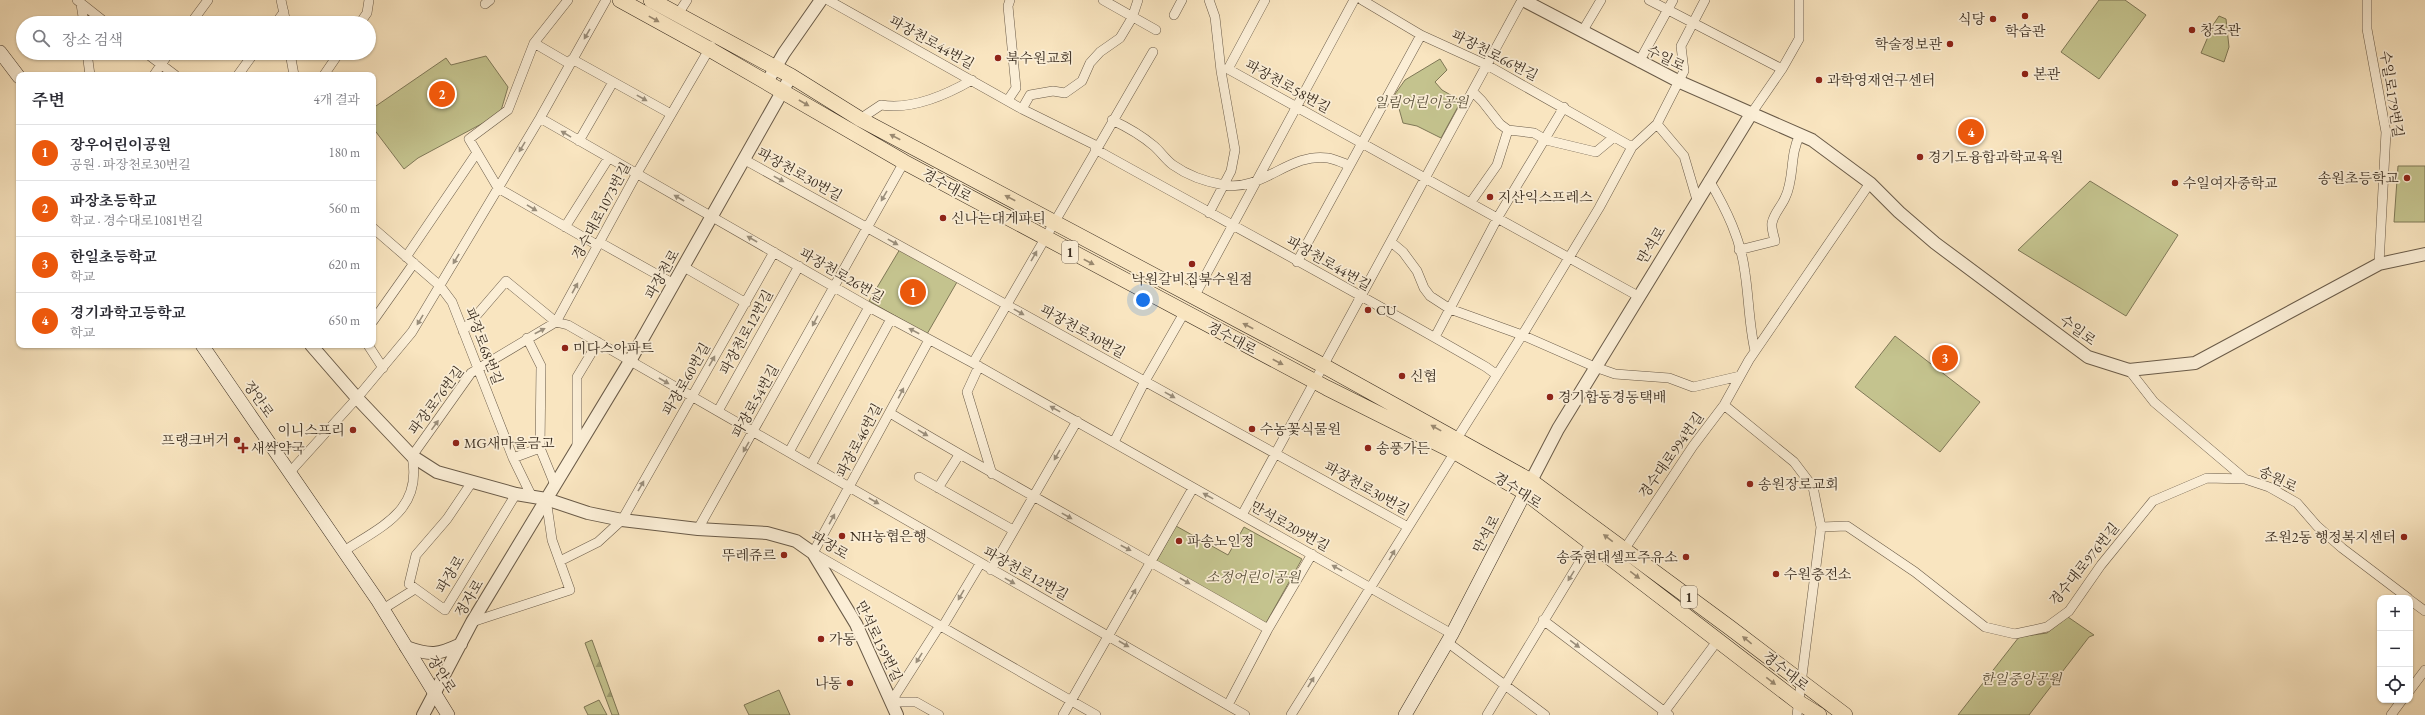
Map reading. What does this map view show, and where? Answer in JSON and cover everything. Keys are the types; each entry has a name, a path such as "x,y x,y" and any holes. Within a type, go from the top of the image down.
{"main road":[{"name":"경수대로","path":"620,0 783,91 904,162 1184,313 1320,374"},
{"name":"경수대로","path":"651,0 791,76 860,119 1194,297 1320,374 1528,487"},
{"path":"0,52 16,72"},
{"name":"장안로","path":"204,348 383,609 448,715"},
{"name":"경수대로","path":"1458,450 1488,462 1490,458 1569,518 1624,550 1730,626 1801,683 1845,715"},
{"name":"만석로","path":"1405,715 1449,638 1528,487"},
{"name":"경수대로","path":"1569,518 1591,542 1718,640 1797,708 1819,715"}],"street":[{"path":"196,16 208,0"},
{"path":"281,0 285,16"},
{"path":"365,16 367,13 369,0"},
{"path":"568,0 534,43 508,110 469,139 476,154 498,188 565,227 674,284"},
{"path":"290,472 357,398 412,332 540,118 606,0"},
{"path":"678,14 687,0"},
{"path":"767,82 821,0"},
{"name":"파장천로44번길","path":"828,0 1022,109 1096,148 1209,213 1265,242 1361,298 1435,337 1497,375"},
{"path":"1008,100 1016,88 1008,6 1010,0"},
{"path":"1103,0 1132,18 1156,30"},
{"path":"1016,88 1030,95 1053,91 1065,93 1082,81 1090,63 1100,52 1120,38 1132,18 1138,0"},
{"path":"1174,15 1182,0"},
{"path":"1209,0 1215,17 1221,71 1234,150 1231,171 1209,213"},
{"name":"파장천로58번길","path":"1266,0 1228,69 1471,202 1568,258 1638,296"},
{"path":"1194,297 1295,106 1354,0"},
{"name":"파장천로66번길","path":"1362,0 1421,35 1487,65 1564,107 1632,148"},
{"path":"1242,515 1523,0"},
{"name":"수일로","path":"1523,0 1639,62 1680,82 1812,140 1870,182 1899,212 1935,243 2088,357 2130,370 2195,363 2379,264 2425,254"},
{"path":"1582,32 1601,0"},
{"path":"1649,0 1782,69"},
{"path":"1639,62 1673,0"},
{"path":"1291,715 1408,527 1458,450 1497,375 1599,208 1632,148 1657,124 1680,82 1684,71 1681,46 1705,0"},
{"path":"1751,114 1782,69 1799,39 1799,0"},
{"name":"수일로179번길","path":"2367,0 2367,29 2386,132 2379,264"},
{"path":"79,2 82,16"},
{"path":"79,2 97,16"},
{"path":"281,16 284,12"},
{"name":"경수대로1073번길","path":"556,322 598,243 717,35"},
{"path":"1297,262 1348,165 1421,35"},
{"path":"534,43 613,82 671,114"},
{"path":"992,474 966,392 976,364 1006,304 1153,52"},
{"path":"88,60 90,72"},
{"path":"156,60 171,72"},
{"path":"156,72 164,60"},
{"path":"240,72 249,60"},
{"path":"291,60 293,72"},
{"path":"326,72 334,60"},
{"name":"파장천로","path":"546,499 577,452 630,361 713,217 791,76"},
{"path":"860,119 881,105 896,108 951,92 972,80"},
{"path":"579,141 613,82"},
{"path":"1473,92 1500,124 1508,130 1534,133 1546,140 1596,152 1614,136"},
{"path":"1022,109 1030,95"},
{"path":"1435,337 1498,217 1546,140 1564,107"},
{"name":"만석로","path":"1528,487 1558,429 1595,367 1751,114"},
{"name":"파장천로26번길","path":"540,118 608,159 713,217 868,307 976,364 1114,442"},
{"path":"1112,120 1132,130 1154,145 1172,165 1191,175 1223,185 1234,186 1256,182 1299,162 1314,158 1328,158 1348,165"},
{"path":"1657,124 1684,156 1697,200"},
{"path":"1471,202 1497,165 1508,130"},
{"path":"1739,250 1775,241 1771,224 1775,213 1785,198 1791,180 1794,146 1800,135"},
{"path":"406,257 476,154"},
{"path":"565,227 608,159"},
{"name":"파장천로30번길","path":"745,160 1408,527"},
{"name":"파장로54번길","path":"698,529 754,432 833,286 904,162"},
{"path":"1709,180 1723,203 1738,238 1739,250 1745,272 1751,334 1755,351"},
{"name":"경수대로994번길","path":"1624,550 1693,446 1724,406 1755,351 1870,182"},
{"name":"파장로68번길","path":"376,232 440,286 452,302 513,458 532,497"},
{"path":"1392,242 1417,271 1424,288 1430,296 1450,308 1522,335 1595,367 1615,374 1669,378 1693,387 1740,376"},
{"name":"파장로60번길","path":"560,561 598,542 622,520 774,252"},
{"path":"376,318 414,263"},
{"path":"684,266 746,303"},
{"name":"파장천로12번길","path":"718,411 799,266"},
{"name":"파장천로12번길","path":"463,331 506,281 556,322 568,325 598,342 850,487 980,564 1109,635 1245,715"},
{"path":"789,452 868,307"},
{"path":"1114,442 1145,381 1184,313"},
{"path":"811,465 891,319"},
{"name":"파장로76번길","path":"412,456 471,373 527,338 556,322"},
{"path":"527,338 541,366 540,448 555,485"},
{"name":"파장로46번길","path":"813,554 929,340"},
{"path":"577,452 577,377 598,342"},
{"name":"파장로","path":"315,348 357,398 412,456 437,472 516,494 546,499 588,513 622,520 698,529 767,533 796,541 813,554 942,626 1096,715"},
{"path":"370,348 383,368"},
{"path":"2130,370 2154,402 2245,479"},
{"path":"1724,406 1794,462 1813,487 1821,527 1797,708"},
{"path":"890,413 992,474 1152,562 1268,629"},
{"path":"991,570 1077,421"},
{"name":"만석로209번길","path":"1114,442 1371,588 1449,638 1505,685 1545,715"},
{"path":"513,458 540,448"},
{"path":"938,488 959,455"},
{"path":"344,551 393,519 405,507 415,471 412,456"},
{"path":"919,476 1013,530"},
{"name":"경수대로976번길","path":"1821,527 1847,526 1914,572 1985,627 2015,634 2047,627 2069,611 2101,565 2153,501 2207,478 2245,479"},
{"name":"송원로","path":"2245,479 2269,487 2297,503 2317,526 2342,548 2404,595"},
{"name":"파장로","path":"472,482 448,519 416,556 409,584 445,610 516,494"},
{"path":"1063,715 1193,488"},
{"path":"472,622 570,590 552,540 546,499"},
{"name":"정자로","path":"423,715 472,622 546,499"},
{"path":"1487,715 1591,542"},
{"name":"만석로159번길","path":"813,554 856,624 897,715"},
{"path":"1228,705 1268,629 1312,554"},
{"name":"만석로159번길","path":"891,702 942,626 980,564"},
{"path":"383,609 415,589"},
{"name":"송원로","path":"2413,602 2425,611"},
{"path":"1544,620 1665,714 1718,640"},
{"path":"406,647 424,654 440,653 461,644"},
{"path":"2413,686 2425,670"},
{"path":"891,702 916,702 939,715"},
{"path":"2391,715 2400,703"}],"green space":[{"path":"2099,0 2125,0 2146,15 2099,79 2061,52"},
{"path":"2219,16 2226,19 2229,47 2224,62 2201,53 2213,25"},
{"path":"486,56 508,87 500,114 418,158 404,169 376,132 376,106 446,58 451,65"},
{"name":"일림어린이공원","path":"1440,59 1447,70 1435,82 1442,90 1461,101 1441,138 1417,126 1403,123 1395,94 1405,80"},
{"path":"2398,166 2425,166 2425,222 2394,222"},
{"path":"2090,181 2178,235 2126,316 2018,250"},
{"path":"900,249 957,282 927,334 869,301"},
{"path":"1895,336 1980,402 1940,452 1855,387"},
{"name":"소정어린이공원","path":"1176,526 1228,555 1244,527 1302,559 1266,623 1156,562"},
{"name":"한일중앙공원","path":"2068,617 2094,635 2089,637 2029,715 1958,715 2019,637 2047,633"},
{"path":"592,640 619,715 612,715 585,643"},
{"path":"779,690 790,715 749,715 744,705"},
{"path":"599,700 607,715 588,715 584,707"}],"place":[{"name":"학습관","path":"2025,16"},
{"name":"식당","path":"1993,19"},
{"name":"창조관","path":"2192,30"},
{"name":"학술정보관","path":"1950,44"},
{"name":"북수원교회","path":"998,58"},
{"name":"본관","path":"2025,74"},
{"name":"과학영재연구센터","path":"1819,80"},
{"name":"파장초등학교","path":"442,94"},
{"name":"경기과학고등학교","path":"1971,132"},
{"name":"경기도융합과학교육원","path":"1920,157"},
{"name":"송원초등학교","path":"2407,178"},
{"name":"수일여자중학교","path":"2175,183"},
{"name":"지산익스프레스","path":"1490,197"},
{"name":"신나는대게파티","path":"943,218"},
{"name":"낙원갈비집북수원점","path":"1192,264"},
{"name":"장우어린이공원","path":"913,292"},
{"name":"CU","path":"1368,310"},
{"name":"미다스아파트","path":"565,348"},
{"name":"한일초등학교","path":"1945,358"},
{"name":"신협","path":"1402,376"},
{"name":"경기합동경동택배","path":"1550,397"},
{"name":"수농꽃식물원","path":"1252,429"},
{"name":"이니스프리","path":"353,430"},
{"name":"프랭크버거","path":"237,440"},
{"name":"MG새마을금고","path":"456,443"},
{"name":"새싹약국","path":"243,448"},
{"name":"송풍가든","path":"1368,448"},
{"name":"송원장로교회","path":"1750,484"},
{"name":"NH농협은행","path":"842,536"},
{"name":"조원2동 행정복지센터","path":"2404,537"},
{"name":"파송노인정","path":"1179,541"},
{"name":"뚜레쥬르","path":"784,555"},
{"name":"송죽현대셀프주유소","path":"1686,557"},
{"name":"수원충전소","path":"1776,574"},
{"name":"가동","path":"821,639"},
{"name":"나동","path":"850,683"}]}
